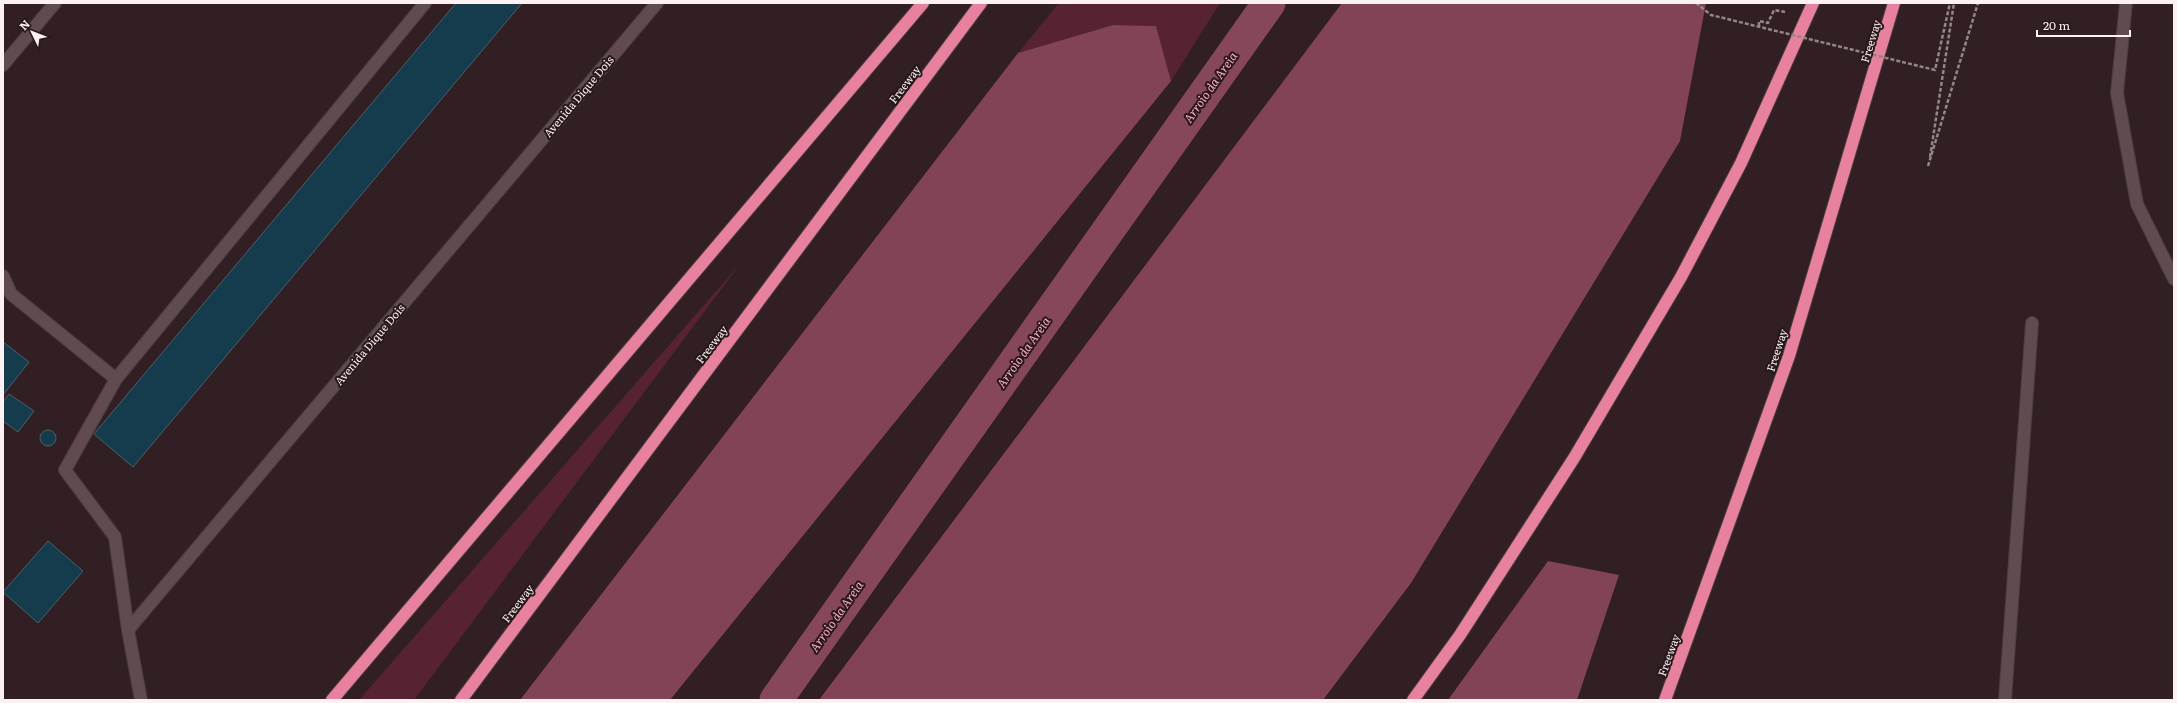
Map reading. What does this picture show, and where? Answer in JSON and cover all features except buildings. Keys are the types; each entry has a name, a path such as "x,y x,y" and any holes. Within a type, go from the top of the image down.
{"highway":[{"path":"332,700 923,3"},
{"name":"Freeway","path":"461,700 981,3"},
{"path":"1413,700 1460,635 1574,458 1681,277 1741,163 1814,3"},
{"name":"Freeway","path":"1665,700 1789,356 1894,3"}],"street":[{"path":"3,65 55,3"},
{"path":"141,700 128,630 115,537 65,470 116,379 425,3"},
{"name":"Avenida Dique Dois","path":"128,630 657,3"},
{"path":"2126,3 2117,93 2137,204 2174,279"},
{"path":"3,276 10,294 116,379"},
{"path":"2005,700 2032,323"}],"path":[{"path":"1696,3 1711,15 1935,70 1950,3"},
{"path":"1954,3 1928,166 1978,3"},
{"path":"1759,26 1760,21 1768,23 1774,10 1786,12"}],"shaded area":[{"path":"1059,3 1220,3 1171,81 1156,26 1113,25 1018,53"},
{"path":"1342,3 1706,3 1680,141 1411,583 1323,700 819,700"},
{"path":"1113,25 1156,26 1171,81 670,700 520,700 1018,53"},
{"path":"740,264 414,700 359,700"},
{"path":"1548,561 1619,575 1577,700 1448,700"}],"waterway":[{"name":"Arroio da Areia","path":"776,700 1269,3"}]}
